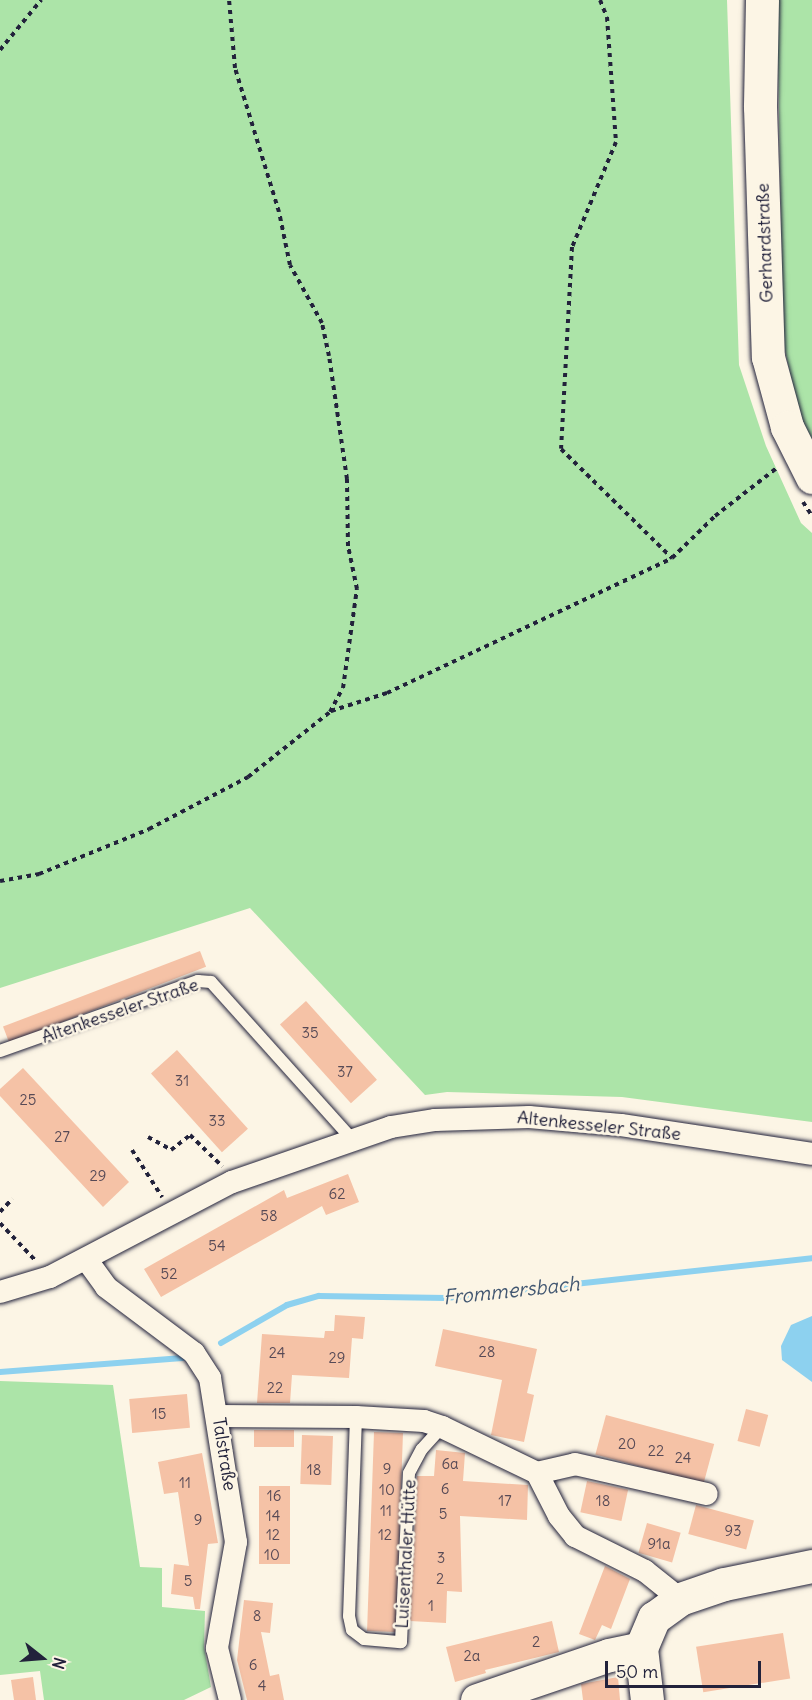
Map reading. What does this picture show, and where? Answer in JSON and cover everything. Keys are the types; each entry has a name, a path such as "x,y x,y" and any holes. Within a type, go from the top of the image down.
{"street":[{"name":"Gerhardstraße","path":"762,0 760,106 768,357 787,427 812,477"},
{"name":"Altenkesseler Straße","path":"0,1292 50,1276 86,1259 232,1182 352,1139 435,1120 529,1117 621,1125 812,1154"},
{"name":"Talstraße","path":"86,1259 106,1287 194,1353 210,1378 219,1416 236,1542 217,1648 230,1700"},
{"path":"219,1416 356,1417 424,1421 442,1427 537,1473 560,1516 575,1536 645,1571 680,1599"},
{"path":"537,1473 575,1464 707,1494"},
{"path":"647,1700 641,1648 654,1618 680,1599 724,1584 812,1566"},
{"path":"477,1700 641,1648"}],"lane":[{"name":"Altenkesseler Straße","path":"0,1051 198,981 211,982 352,1139"},
{"name":"Luisenthaler Hütte","path":"356,1417 349,1616 352,1630 364,1639 400,1642 409,1473 422,1449 442,1427"}],"path":[{"path":"0,50 41,0"},
{"path":"229,0 235,68 279,212 290,266 322,323 347,479 348,546 357,589 347,670 330,712"},
{"path":"600,0 607,17 616,142 572,247 561,449 672,558"},
{"path":"0,881 39,874 149,829 248,777 330,712 387,693 672,558 715,516 779,466"},
{"path":"148,1137 171,1150 190,1135 222,1167"},
{"path":"132,1150 157,1190"},
{"path":"0,1212 12,1199"},
{"path":"0,1223 38,1263"}],"green space":[{"path":"0,0 727,0 739,365 766,446 801,523 812,533 812,1122 622,1097 447,1092 425,1095 250,908 0,988"},
{"path":"777,0 812,0 812,444 800,420 783,341"},
{"path":"0,1381 113,1385 140,1567 162,1568 162,1607 205,1611 204,1647 211,1687 184,1700 44,1700 40,1671 0,1675"}],"water":[{"path":"812,1316 812,1382 782,1360 781,1346 791,1325"}],"building":[{"path":"200,951 206,967 9,1042 3,1027"},
{"path":"306,1001 377,1080 351,1103 280,1024"},
{"path":"177,1050 248,1129 222,1152 151,1073"},
{"path":"23,1068 129,1182 103,1207 0,1096 0,1089"},
{"path":"348,1174 359,1202 326,1215 322,1206 161,1297 144,1269 284,1190 287,1198"},
{"path":"335,1315 365,1317 363,1339 352,1338 349,1378 292,1375 290,1403 257,1403 262,1334 324,1338 325,1331 334,1331"},
{"path":"443,1329 537,1349 527,1393 534,1395 524,1442 491,1435 502,1380 435,1366"},
{"path":"187,1394 190,1428 132,1433 129,1399"},
{"path":"746,1409 768,1415 760,1447 737,1441"},
{"path":"606,1415 714,1444 704,1484 595,1455"},
{"path":"254,1430 294,1430 294,1447 254,1447"},
{"path":"374,1432 403,1433 396,1632 367,1631"},
{"path":"302,1435 333,1436 331,1485 300,1484"},
{"path":"436,1450 465,1453 463,1481 528,1485 527,1520 460,1516 462,1592 447,1591 446,1623 410,1621 417,1476 434,1476"},
{"path":"202,1453 218,1543 208,1544 200,1609 195,1609 193,1597 171,1594 174,1564 189,1566 178,1492 164,1494 158,1462"},
{"path":"587,1481 628,1490 621,1521 580,1512"},
{"path":"259,1486 290,1486 290,1564 259,1564"},
{"path":"696,1505 754,1521 746,1550 688,1534"},
{"path":"647,1523 681,1533 672,1562 638,1553"},
{"path":"605,1566 630,1579 611,1629 602,1625 595,1640 579,1634"},
{"path":"244,1600 273,1603 270,1633 261,1632 270,1676 279,1674 284,1700 247,1700 237,1660"},
{"path":"552,1621 559,1652 485,1670 486,1673 455,1682 446,1647"},
{"path":"783,1633 790,1678 703,1692 696,1647"},
{"path":"33,1677 36,1700 14,1700 11,1680"},
{"path":"618,1677 620,1700 583,1700 581,1684"}],"waterway":[{"name":"Frommersbach","path":"221,1343 287,1305 319,1296 446,1298 812,1258"},
{"name":"Frommersbach","path":"0,1372 182,1358"}]}
